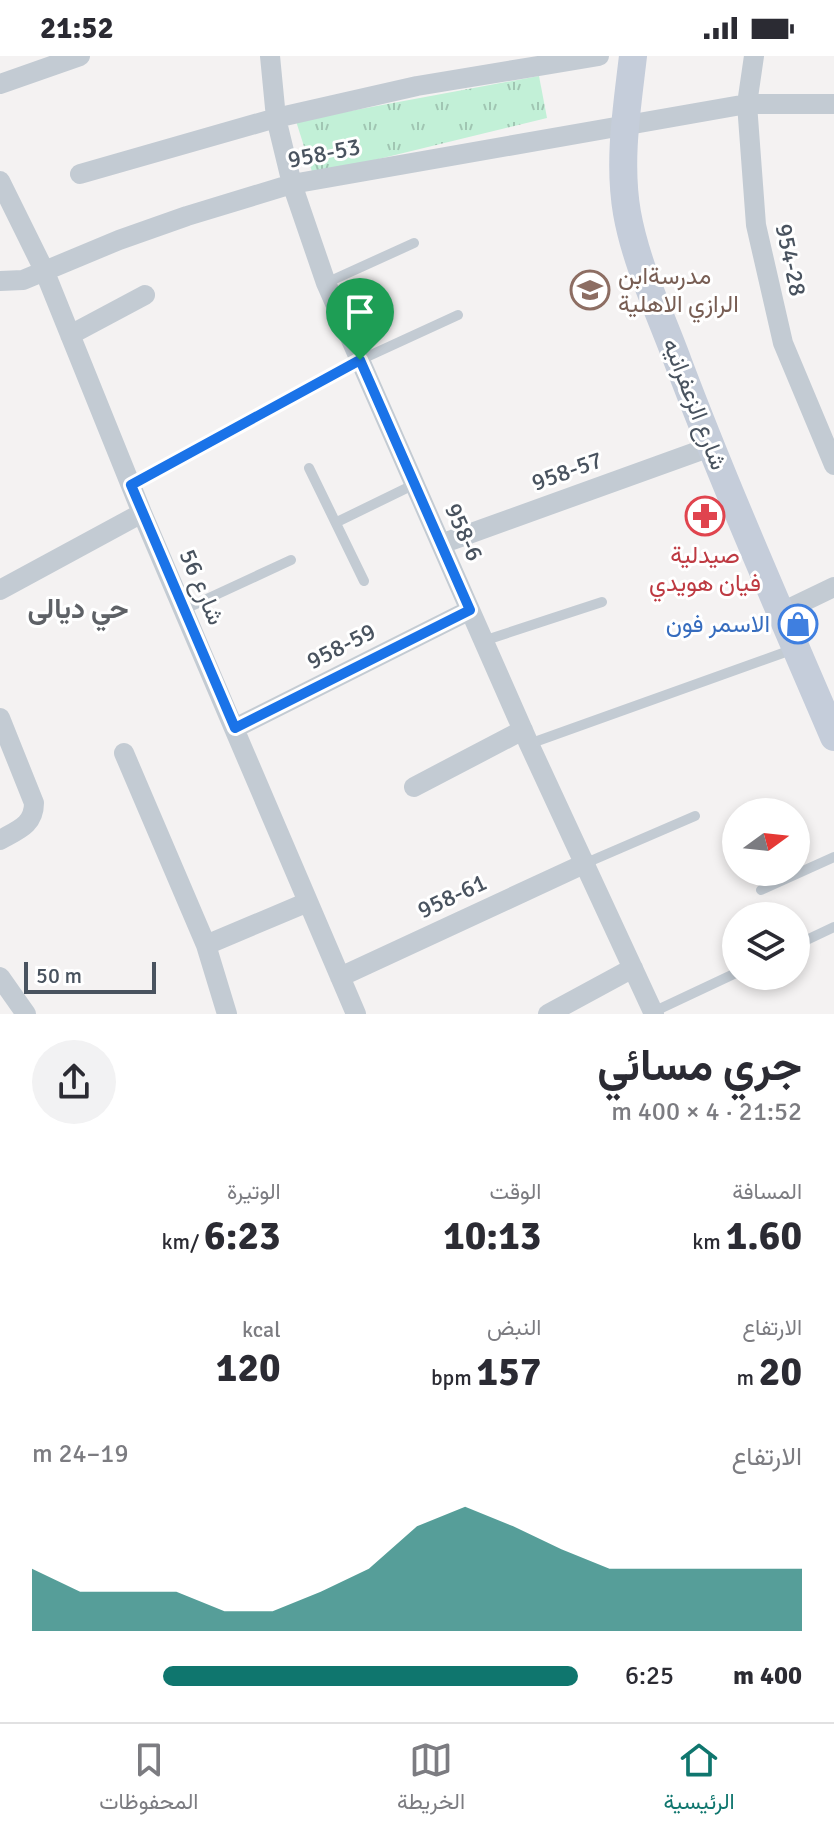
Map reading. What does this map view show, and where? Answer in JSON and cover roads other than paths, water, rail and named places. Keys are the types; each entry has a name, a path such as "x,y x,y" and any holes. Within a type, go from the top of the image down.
{"street":[{"path":"0,84 80,56"},
{"name":"958-6","path":"270,56 276,118 292,184 326,283 526,737 653,1013"},
{"name":"958-53","path":"80,174 276,118 417,86 599,56"},
{"name":"شارع الزعفرانيه","path":"633,56 624,125 623,174 636,251 710,447 834,737"},
{"name":"954-28","path":"754,56 747,104 756,225 783,343 834,465"},
{"name":"958-53","path":"0,281 23,280 187,216 292,184 747,104 834,104"},
{"name":"شارع 56","path":"0,181 7,213 44,270 142,513 356,1014"},
{"path":"70,335 145,295"},
{"name":"958-57","path":"441,544 710,447"},
{"path":"0,590 142,513"},
{"path":"782,612 834,587"},
{"name":"958-59","path":"235,728 470,610"},
{"path":"0,718 34,803 34,815 29,824 0,840"},
{"path":"414,787 526,737"},
{"path":"124,753 206,945 227,1014"},
{"name":"958-61","path":"340,977 586,863"},
{"path":"206,945 308,902"},
{"path":"548,1014 633,968"},
{"path":"0,977 26,1014"}],"lane":[{"path":"326,283 414,243"},
{"path":"131,485 360,360 458,315"},
{"path":"309,468 364,581"},
{"path":"337,522 415,484"},
{"path":"183,610 291,560"},
{"path":"483,641 602,602"},
{"path":"526,737 796,648"},
{"path":"586,863 695,816"},
{"path":"761,890 834,857"},
{"path":"810,938 834,927"},
{"path":"653,1013 722,980"}],"place":[{"name":"مدرسةابن الرازي الاهلية","path":"590,290"},
{"name":"صيدلية فيان هويدي","path":"705,516"},
{"name":"الاسمر فون","path":"798,624"}],"district":[{"name":"حي ديالى","path":"78,609"}]}
